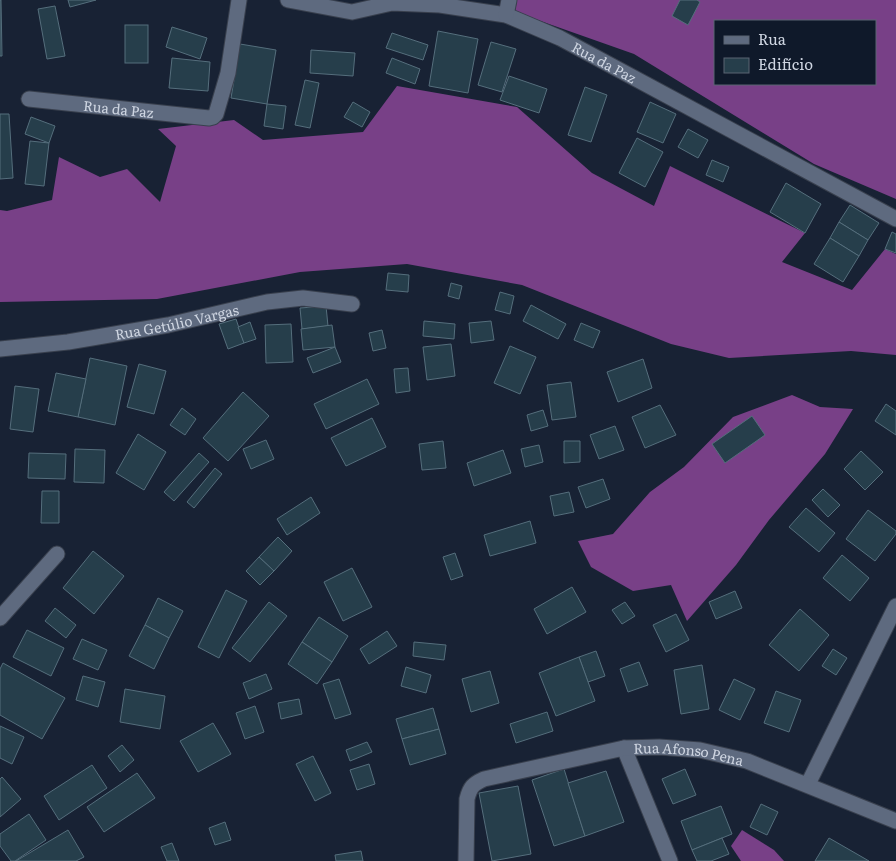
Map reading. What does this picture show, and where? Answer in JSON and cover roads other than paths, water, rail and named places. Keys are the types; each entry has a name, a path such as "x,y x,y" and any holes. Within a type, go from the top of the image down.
{"street":[{"name":"Rua da Paz","path":"29,99 214,117 228,73 239,0"},
{"name":"Rua da Paz","path":"288,0 352,12 392,3 440,6 506,15 560,38 896,219"},
{"path":"506,15 509,0"},
{"name":"Rua Getúlio Vargas","path":"0,349 68,342 159,326 267,302 303,298 352,304"},
{"path":"0,618 57,554"},
{"path":"808,784 896,606"},
{"name":"Rua Afonso Pena","path":"466,861 467,799 473,784 484,779 624,748 659,747 700,750 747,761 896,821"},
{"path":"624,748 670,861"}]}
